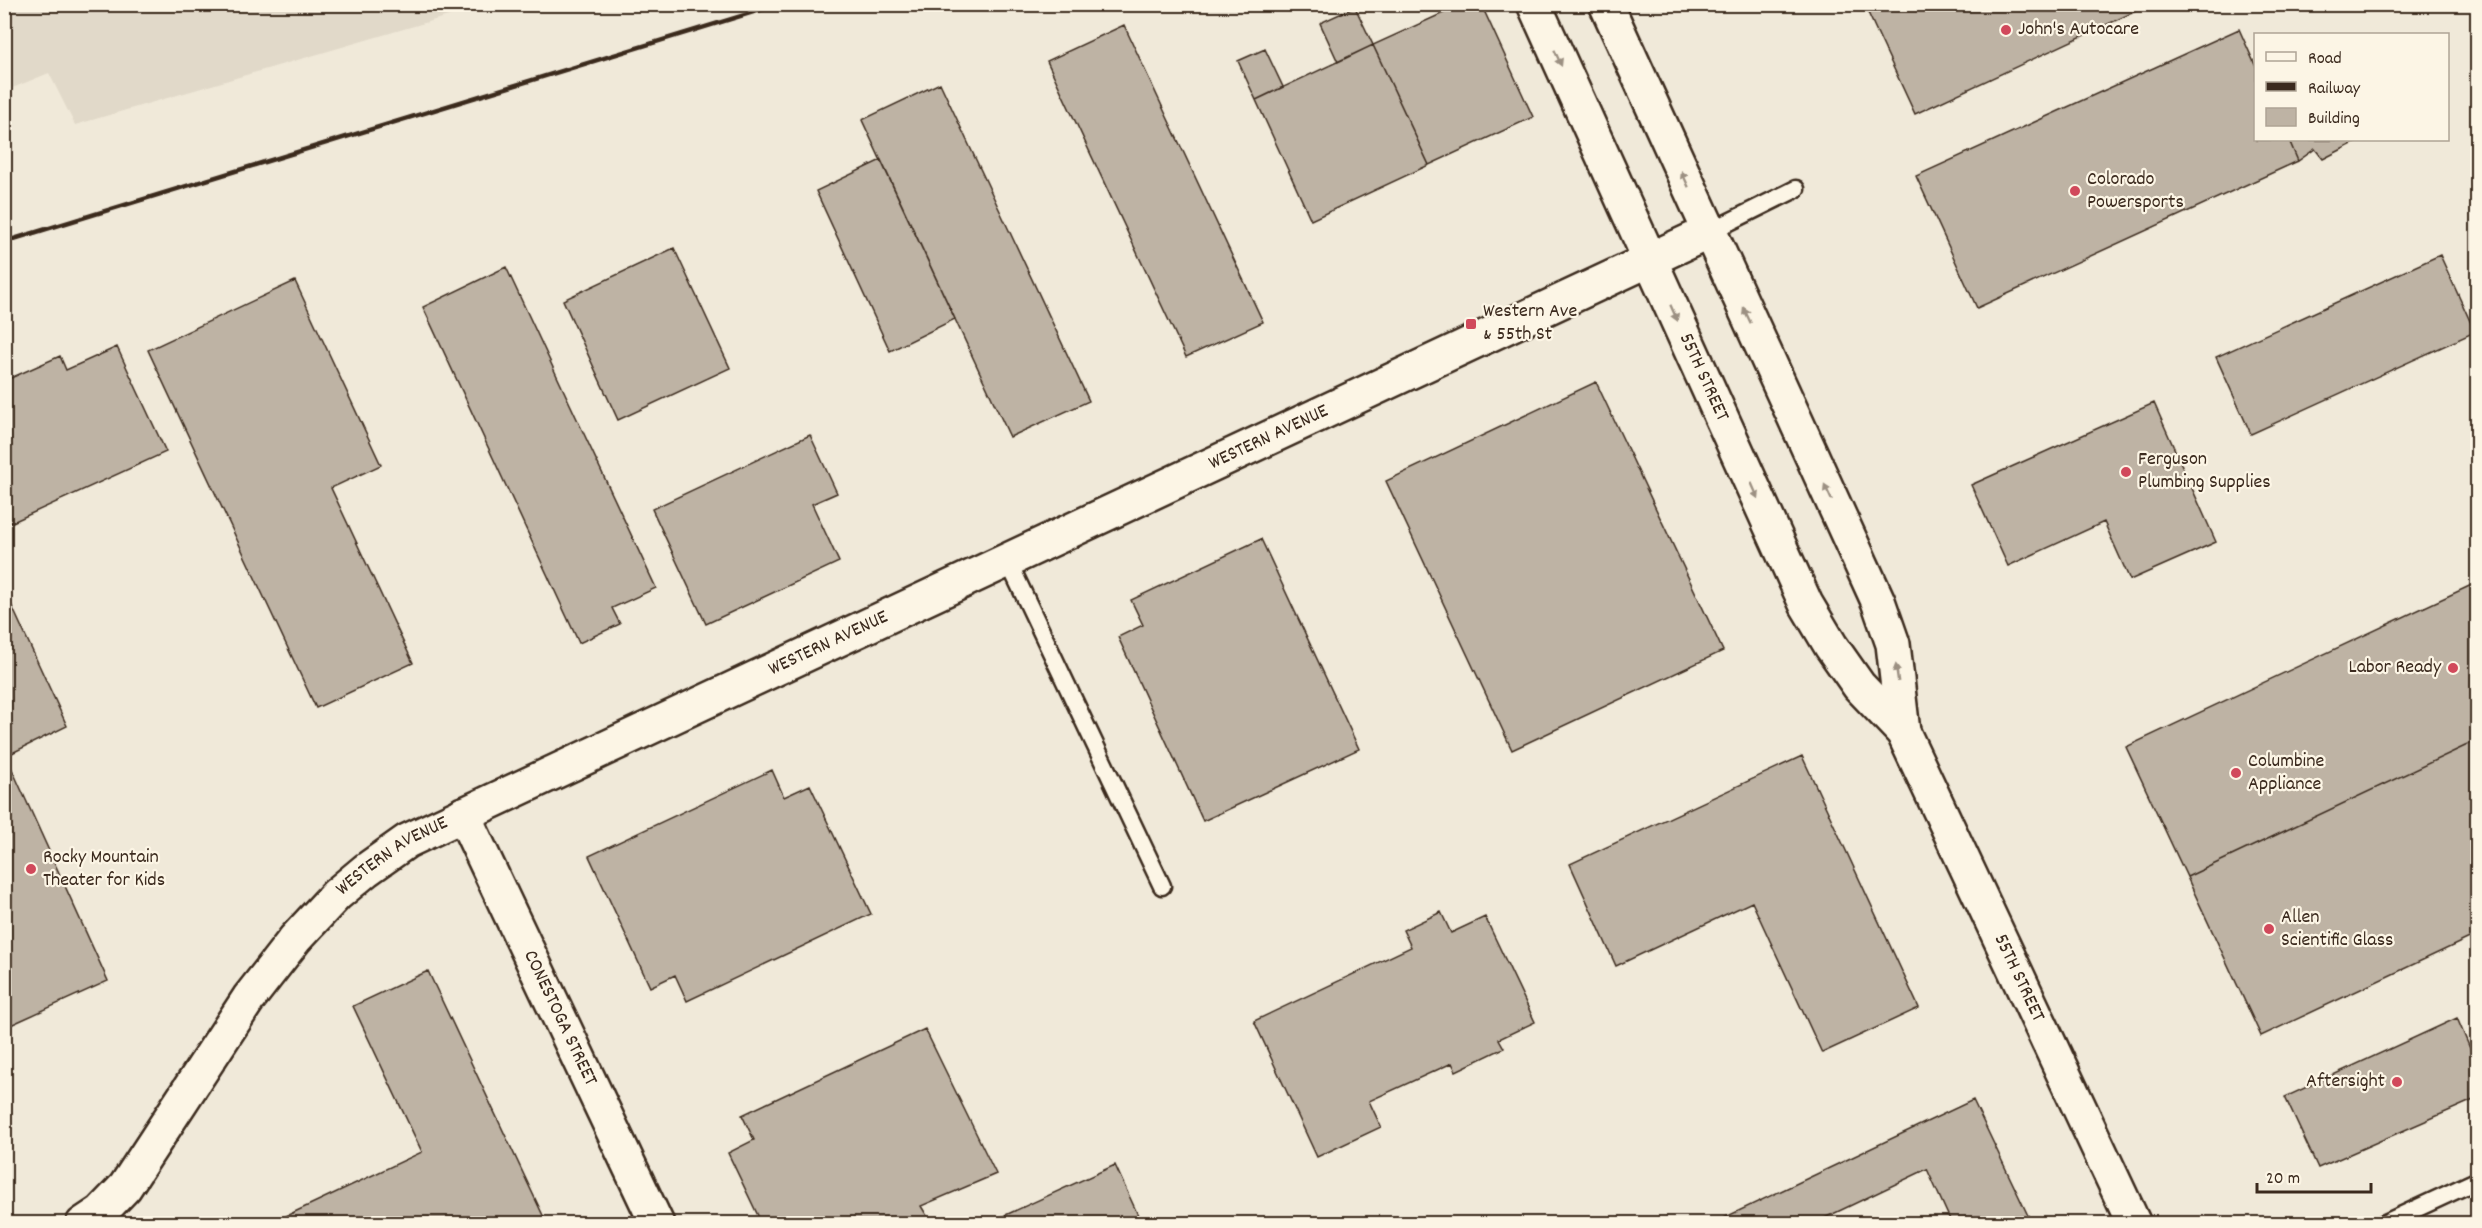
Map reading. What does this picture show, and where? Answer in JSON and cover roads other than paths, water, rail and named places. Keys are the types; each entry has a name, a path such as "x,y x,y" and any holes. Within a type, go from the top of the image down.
{"street":[{"name":"55TH STREET","path":"1534,4 1806,604 1831,646 1859,686 1903,732 2134,1224"},
{"name":"55TH STREET","path":"1606,4 1878,601 1893,644 1903,732"},
{"name":"WESTERN AVENUE","path":"83,1224 101,1212 125,1187 249,998 295,939 336,895 366,870 407,842 1709,232"},
{"name":"CONESTOGA STREET","path":"463,814 657,1224"}],"lane":[{"path":"1709,232 1796,189"},
{"path":"1007,559 1162,886"},
{"path":"2383,1224 2478,1180"}],"railway":[{"path":"4,242 780,4"}],"place":[{"name":"John's Autocare","path":"2006,30"},
{"name":"Colorado Powersports","path":"2075,191"},
{"name":"Western Ave & 55th St","path":"1471,324"},
{"name":"Ferguson Plumbing Supplies","path":"2126,472"},
{"name":"Labor Ready","path":"2453,668"},
{"name":"Columbine Appliance","path":"2236,773"},
{"name":"Rocky Mountain Theater for Kids","path":"31,869"},
{"name":"Allen Scientific Glass","path":"2269,929"},
{"name":"Aftersight","path":"2397,1082"}]}
